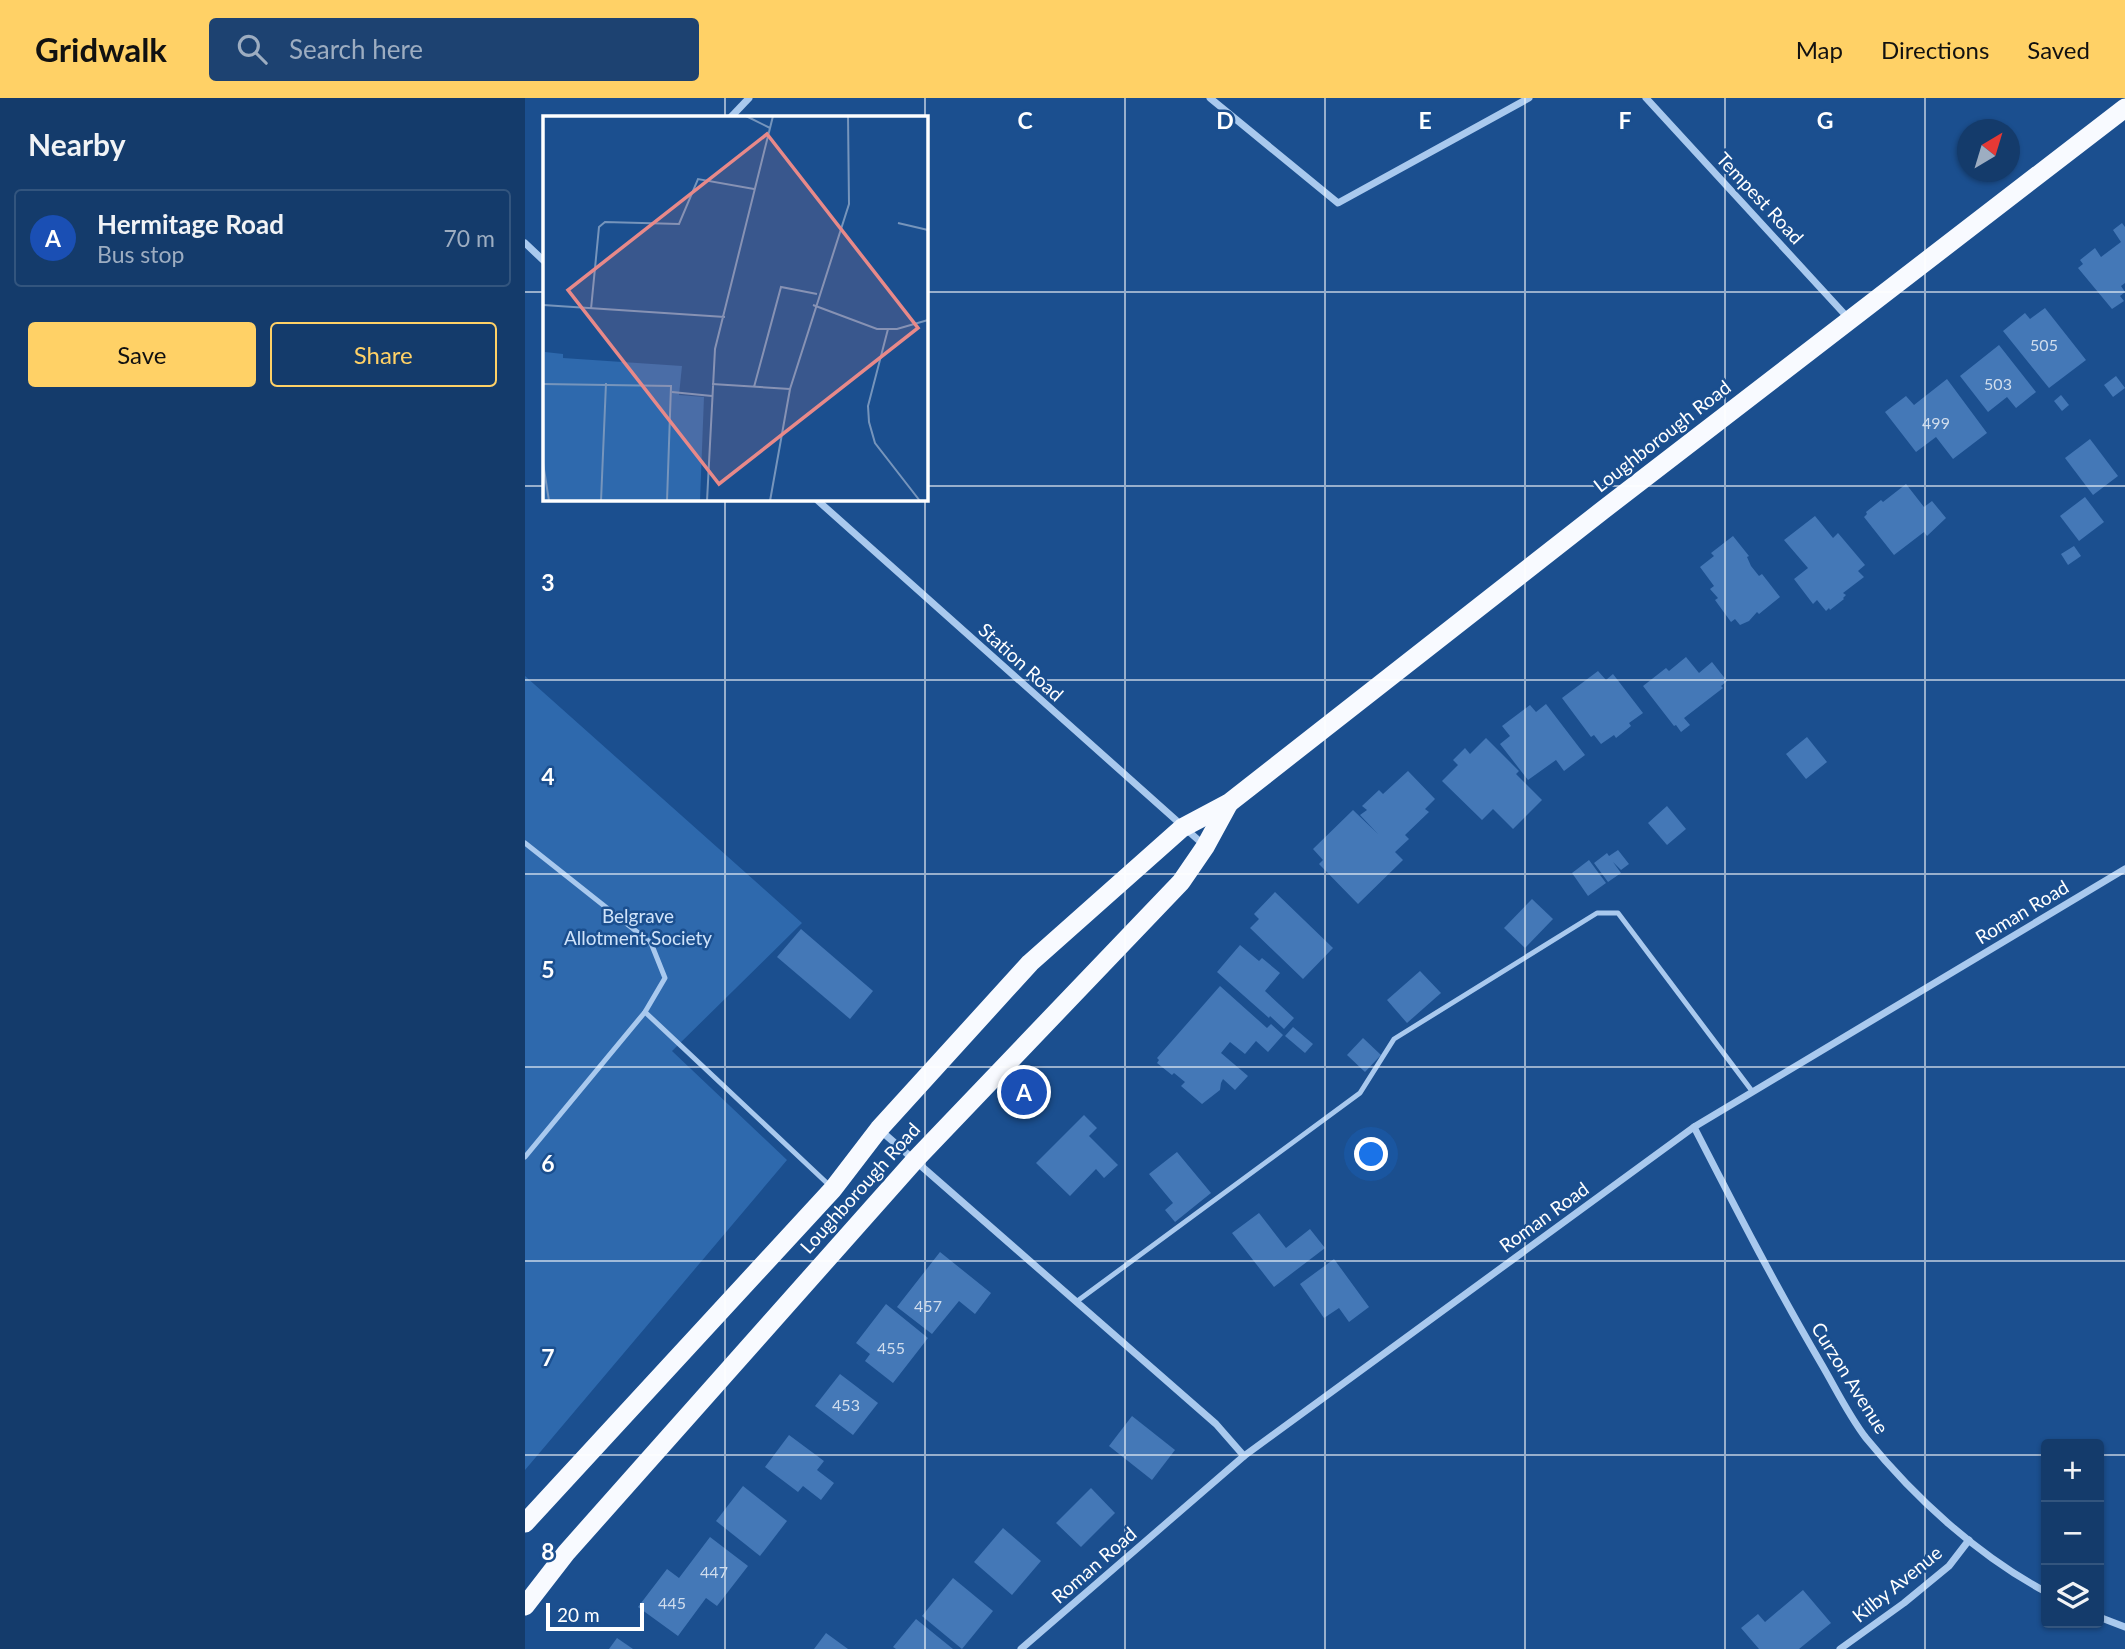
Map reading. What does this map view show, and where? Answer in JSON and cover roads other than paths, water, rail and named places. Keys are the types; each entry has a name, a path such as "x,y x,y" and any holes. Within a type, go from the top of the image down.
{"highway":[{"name":"Loughborough Road","path":"525,1523 833,1189 879,1129 1030,963 1182,828 1229,803 2125,107"},
{"name":"Loughborough Road","path":"525,1606 566,1553 916,1159 1173,891 1206,847 1229,803"}],"street":[{"path":"732,116 749,98"},
{"path":"1210,98 1338,203 1529,98"},
{"name":"Tempest Road","path":"1646,98 1850,320"},
{"path":"525,243 543,260"},
{"name":"Station Road","path":"816,500 1206,847"},
{"name":"Roman Road","path":"1021,1649 1244,1456 1694,1127 2125,869"},
{"name":"Curzon Avenue","path":"1694,1127 1781,1297 1865,1436 1917,1494 1969,1540 2012,1574 2041,1589"},
{"path":"879,1129 1216,1424 1244,1456"},
{"name":"Kilby Avenue","path":"1840,1649 1905,1603 1949,1566 1969,1540"},
{"path":"2104,1619 2125,1627"}],"lane":[{"path":"525,843 650,943 665,978 645,1012 525,1157"},
{"path":"1076,1302 1360,1093 1394,1039 1597,913 1618,913 1752,1091"},
{"path":"645,1012 833,1189"}],"place":[{"name":"Hermitage Road","path":"1024,1092"}],"park label":[{"name":"Belgrave Allotment Society","path":"638,927"}]}
